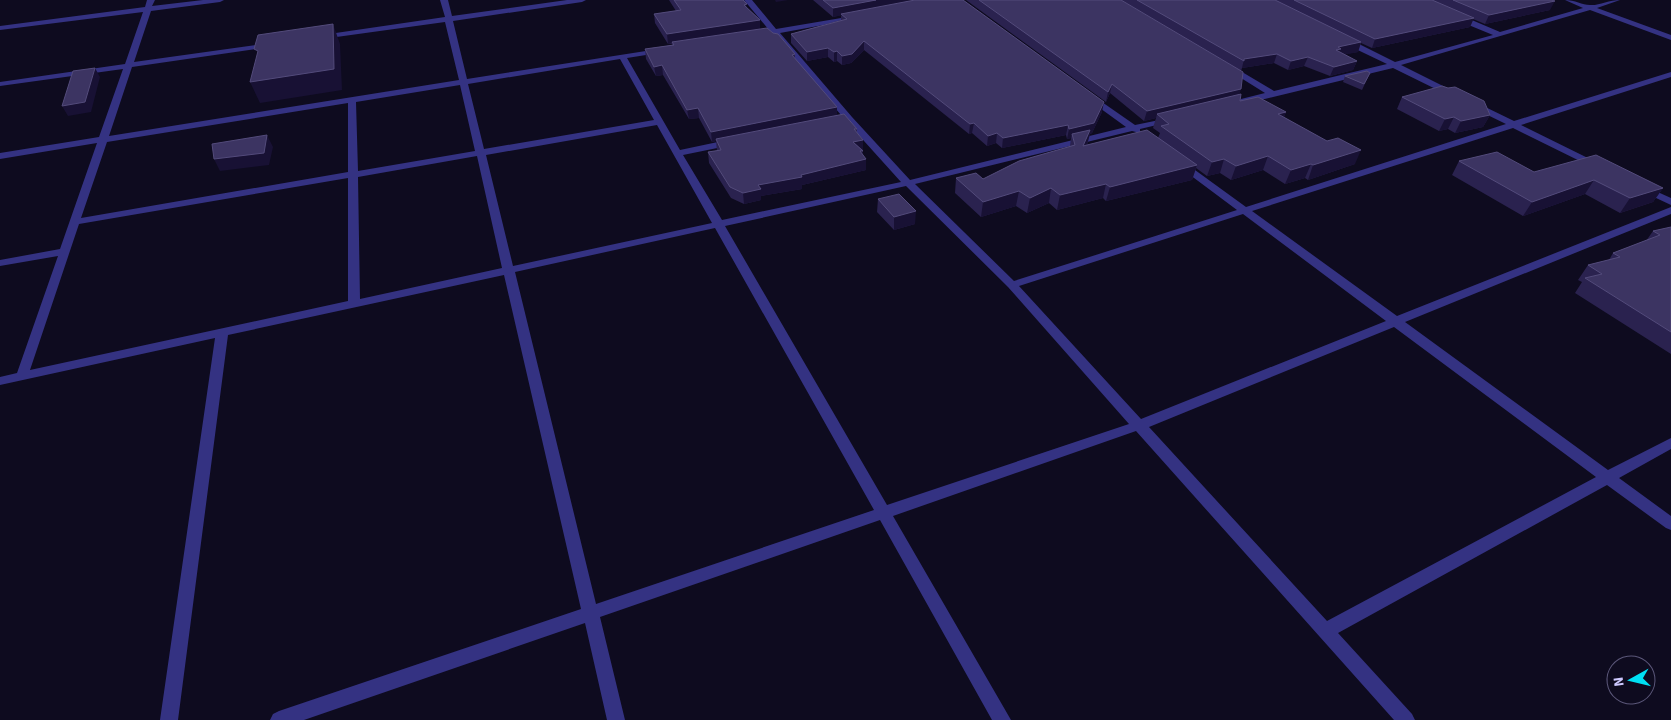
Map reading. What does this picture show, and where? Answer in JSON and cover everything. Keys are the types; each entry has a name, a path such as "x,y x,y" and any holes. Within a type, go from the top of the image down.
{"street":[{"path":"0,28 150,5 220,0"},
{"path":"444,0 616,720"},
{"path":"313,39 582,0"},
{"path":"748,0 776,31 844,120 1012,285 1406,720"},
{"path":"1569,0 1671,38"},
{"path":"1235,103 1394,65 1616,0"},
{"path":"22,376 150,5"},
{"path":"1450,14 1500,35"},
{"path":"757,34 863,16"},
{"path":"1335,36 1610,172"},
{"path":"0,84 274,44"},
{"path":"0,156 670,48"},
{"path":"622,56 1002,720"},
{"path":"1221,64 1272,94"},
{"path":"1012,285 1671,74"},
{"path":"1078,88 1149,140"},
{"path":"352,99 354,304"},
{"path":"0,381 908,182 1179,117"},
{"path":"75,222 660,122"},
{"path":"678,153 744,140"},
{"path":"1173,158 1671,524"},
{"path":"1636,185 1671,202"},
{"path":"278,720 1140,425 1671,210"},
{"path":"0,263 65,251"},
{"path":"169,720 222,332"},
{"path":"1325,631 1671,443"}],"building":[{"path":"674,0 743,0 747,4 744,5 760,20 667,34 654,14 681,10"},
{"path":"823,0 876,0 833,8"},
{"path":"915,0 963,0 1104,102 1094,123 1069,129 1068,125 1003,138 997,133 988,136 974,123 970,124 864,41 852,54 842,56 837,51 834,52 828,48 807,52 791,34 847,19 841,14"},
{"path":"979,0 1121,0 1243,72 1241,89 1147,111 1112,84 1108,92"},
{"path":"1137,0 1275,0 1361,42 1338,47 1341,49 1336,50 1357,61 1334,67 1308,57 1291,61 1277,54 1244,59 1244,61"},
{"path":"1294,0 1432,0 1474,18 1375,39"},
{"path":"1453,0 1551,0 1555,1 1489,15"},
{"path":"333,24 334,69 250,82 258,51 254,49 258,35"},
{"path":"767,28 773,33 778,34 795,54 792,55 837,107 711,132 698,108 687,110 662,65 654,67 645,49 674,45 672,42"},
{"path":"95,68 85,102 62,106 73,71"},
{"path":"1367,71 1370,73 1364,84 1345,76"},
{"path":"1442,86 1448,88 1455,87 1484,101 1490,115 1461,121 1454,117 1445,119 1402,97"},
{"path":"1241,94 1240,101 1258,97 1286,112 1278,114 1327,141 1338,138 1361,150 1291,170 1268,156 1236,166 1224,159 1212,162 1161,126 1169,124 1157,114"},
{"path":"844,114 857,129 854,129 863,140 853,142 863,151 860,151 866,159 801,175 802,177 758,185 761,189 743,193 730,187 708,152 721,150 716,139"},
{"path":"1090,130 1083,146 1147,130 1197,165 1110,187 1106,184 1060,195 1051,188 1030,198 1019,191 983,202 956,178 976,173 983,179 1019,161 1075,145 1072,134"},
{"path":"267,135 264,153 214,159 212,144"},
{"path":"1497,152 1534,172 1596,155 1663,188 1630,198 1594,180 1532,202 1459,161"},
{"path":"899,194 916,211 894,217 878,199"},
{"path":"1671,227 1671,332 1585,278 1602,274 1588,265 1620,257 1613,253 1660,235 1653,231"}]}
